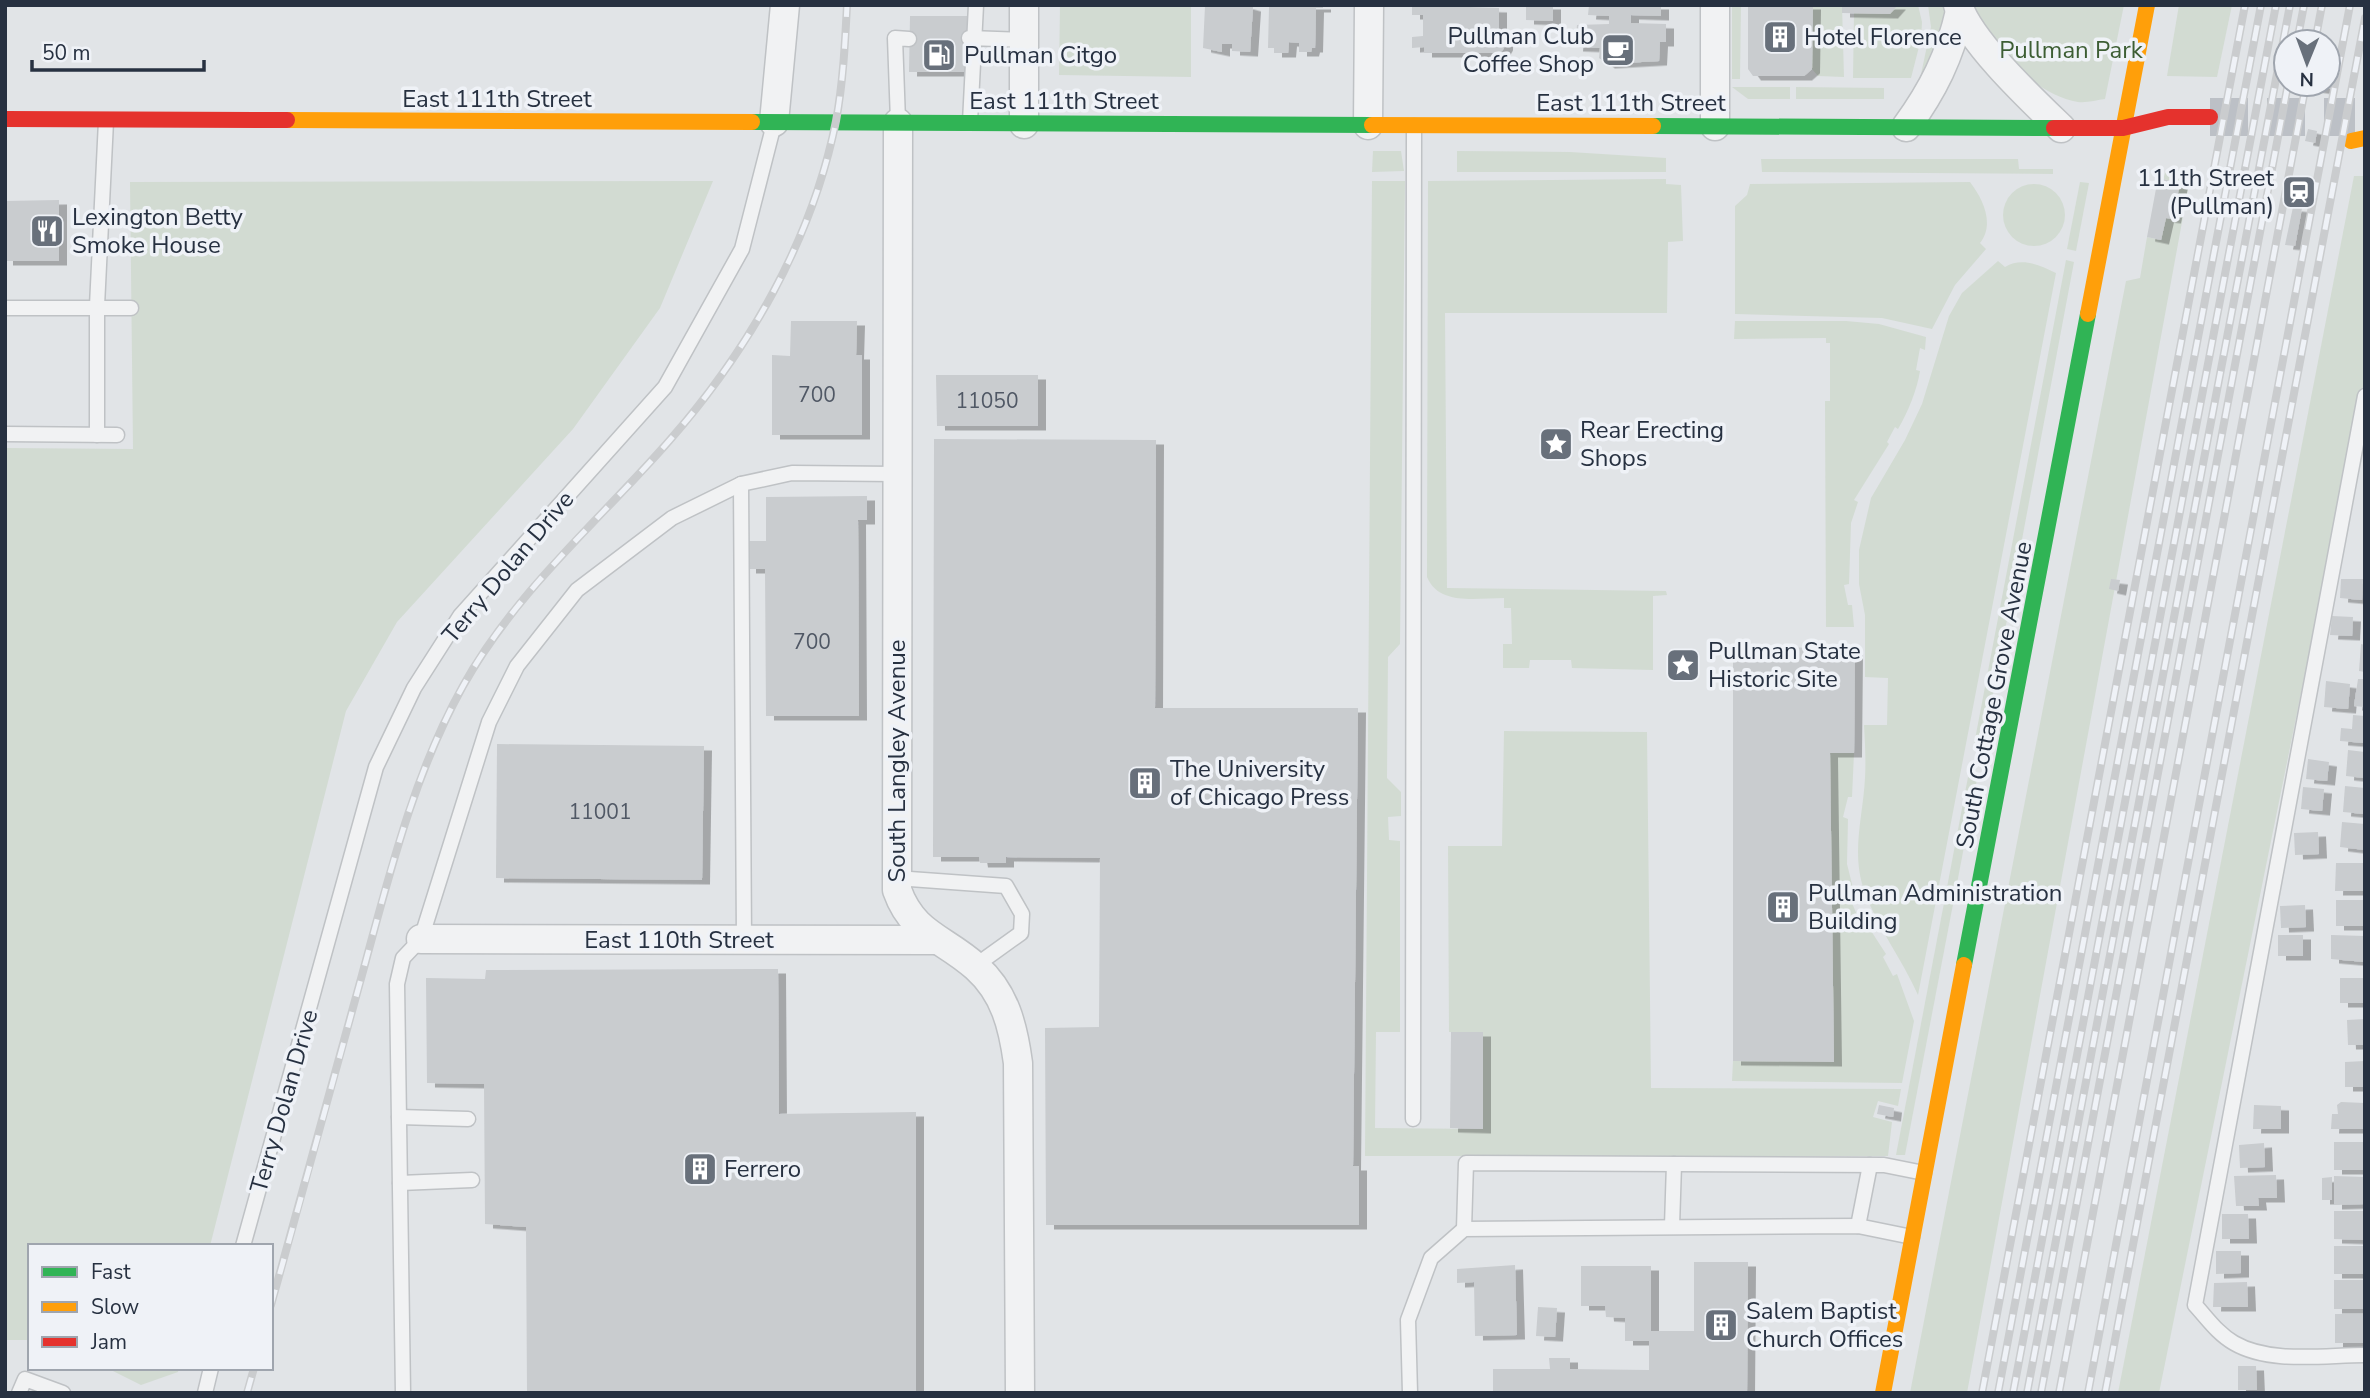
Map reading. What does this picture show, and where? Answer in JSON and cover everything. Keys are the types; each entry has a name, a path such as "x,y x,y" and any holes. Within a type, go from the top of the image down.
{"main road":[{"name":"South Cottage Grove Avenue","path":"1883,1393 2147,5"},
{"name":"East 111th Street","path":"5,119 2123,128 2168,117 2210,117"},
{"name":"East 111th Street","path":"2123,128 2150,136"}],"street":[{"path":"774,122 785,5"},
{"path":"1024,5 1024,124"},
{"path":"1368,125 1369,5"},
{"path":"1715,5 1715,127"},
{"path":"1906,127 1939,79 1952,45 1959,8"},
{"path":"1959,8 2018,87 2062,128"},
{"name":"South Langley Avenue","path":"898,123 896,878 903,908 915,924 975,966 992,984 1006,1007 1018,1063 1020,1393"},
{"name":"East 110th Street","path":"421,939 936,940"}],"lane":[{"path":"970,123 970,77 976,5"},
{"path":"898,123 895,38 909,38"},
{"path":"973,38 1024,40"},
{"path":"97,435 97,306 106,120"},
{"name":"Terry Dolan Drive","path":"244,1244 376,767 414,688 460,616 665,387 742,249 774,122"},
{"path":"1413,1119 1415,125"},
{"path":"5,308 131,308"},
{"path":"2365,396 2194,1304 2217,1330 2248,1350 2269,1354 2365,1356"},
{"path":"5,434 117,435"},
{"path":"403,1393 397,984 403,958 421,939 489,722 517,666 576,590 672,518 741,484 792,473 896,474"},
{"path":"741,484 744,940"},
{"path":"896,878 1006,886 1022,914 1021,933 975,966"},
{"path":"398,1117 468,1119"},
{"path":"1464,1229 1466,1163 1870,1165 1926,1173"},
{"path":"1672,1226 1674,1164"},
{"path":"1858,1226 1870,1165"},
{"path":"400,1182 472,1180"},
{"path":"1410,1393 1408,1320 1431,1258 1464,1229 1858,1226 1913,1237"},
{"path":"205,1393 211,1370"},
{"path":"19,1393 25,1379 63,1393"}],"green space":[{"path":"1060,5 1191,5 1191,77 1059,75"},
{"path":"1732,5 1741,5 1740,79 1732,79"},
{"path":"1813,5 1842,5 1844,77 1818,76 1812,69"},
{"path":"1898,5 1918,5 1922,22 1921,39 1911,78 1853,78 1854,13 1889,14"},
{"path":"1928,5 1945,5 1945,37 1920,79 1931,27"},
{"name":"Pullman Park","path":"1973,5 2124,5 2105,99 2078,102 2061,97 2029,78 2002,51"},
{"path":"2179,5 2232,5 2217,77 2167,76"},
{"path":"1732,87 1790,87 1790,99 1748,99"},
{"path":"1796,87 1884,88 1884,99 1796,99"},
{"path":"1373,151 1401,151 1404,171 1372,172"},
{"path":"1457,151 1570,152 1666,158 1666,172 1457,172"},
{"path":"1761,159 2018,159 2019,169 2053,169 2053,174 1762,172"},
{"path":"2166,171 2191,173 1967,1393 1910,1393 2126,281 2140,278 2147,237 2161,240 2166,218 2173,219 2180,183 2163,179"},
{"path":"2354,176 2365,176 2365,378 2159,1393 2118,1393"},
{"path":"1666,179 1666,184 1681,185 1683,241 1668,242 1667,313 1445,313 1447,588 1666,591 1667,595 1653,596 1653,670 1572,668 1571,660 1530,660 1529,668 1503,668 1503,644 1512,644 1511,608 1504,608 1504,598 1471,599 1450,596 1440,593 1427,577 1428,181"},
{"path":"713,181 660,308 573,429 397,622 346,711 211,1244 28,1244 28,1340 5,1340 5,448 133,449 130,182"},
{"path":"1372,181 1405,181 1400,644 1388,657 1387,778 1401,792 1401,816 1388,817 1389,840 1400,841 1400,1032 1376,1032 1375,1128 1483,1129 1483,1033 1449,1032 1448,846 1502,846 1504,731 1647,732 1651,1088 1901,1089 1898,1106 1878,1101 1873,1117 1892,1122 1888,1156 1365,1156"},
{"path":"1970,182 1979,196 1987,220 1987,228 1980,243 1986,249 1955,285 1932,329 1882,318 1735,314 1735,206 1747,195 1750,184"},
{"path":"2080,182 2089,183 2076,251 2067,249"},
{"path":"2028,184 2040,184 2056,193 2063,203 2063,227 2056,237 2040,246 2028,246 2017,241 2008,232 2003,221 2003,209 2008,198 2017,189"},
{"path":"2066,260 2074,262 1985,737 1979,736 1976,751 1973,750"},
{"path":"1998,261 2005,267 2024,262 2056,273 1918,995 1876,917 1864,890 1858,862 1865,778 1864,725 1887,725 1888,678 1865,677 1865,615 1859,584 1859,550 1871,498 1905,440 1922,404 1949,316 1962,293"},
{"path":"1735,321 1846,321 1879,324 1926,337 1925,350 1920,348 1916,370 1920,371 1909,408 1898,429 1895,427 1887,442 1889,444 1854,500 1858,502 1851,523 1849,584 1844,585 1848,605 1852,605 1854,627 1826,627 1825,401 1830,401 1830,343 1826,343 1826,338 1734,339"},
{"path":"1830,753 1854,753 1852,797 1848,797 1843,817 1848,819 1847,864 1856,900 1852,903 1860,922 1864,920 1886,954 1883,957 1893,976 1897,974 1914,1021 1902,1083 1732,1081 1733,1061 1834,1061"},
{"path":"1968,777 1977,779 1905,1155 1896,1155"},
{"path":"111,1370 178,1370 178,1372 141,1385"}],"building":[{"path":"1323,5 1323,8 1316,8 1315,48 1312,48 1311,52 1299,52 1299,43 1289,42 1288,53 1274,53 1274,48 1268,48 1269,7"},
{"path":"1412,5 1499,8 1499,32 1505,39 1505,46 1501,53 1424,53 1424,47 1412,48 1412,37 1423,36 1423,15 1412,15"},
{"path":"1526,5 1553,5 1553,21 1526,20"},
{"path":"1589,5 1661,5 1661,16 1631,15 1631,23 1666,24 1666,42 1660,42 1659,61 1607,64 1599,58 1600,48 1575,47 1577,25 1609,24 1609,16 1588,15"},
{"name":"Hotel Florence","path":"1748,5 1813,5 1812,69 1804,76 1753,76 1748,69"},
{"name":"Hotel Florence","path":"1842,5 1898,5 1890,14 1842,13"},
{"path":"1205,6 1253,7 1250,52 1232,51 1232,44 1222,44 1222,52 1203,48"},
{"name":"Pullman Citgo","path":"910,16 969,16 969,72 909,72"},
{"path":"2308,129 2317,131 2315,143 2305,141"},
{"path":"2158,178 2180,183 2173,219 2166,218 2161,240 2147,237"},
{"path":"59,200 59,261 5,261 5,201"},
{"path":"2293,207 2302,208 2295,246 2285,245"},
{"path":"791,321 857,321 856,355 862,355 862,435 772,435 772,355 790,356"},
{"path":"936,375 1038,375 1038,426 937,426"},
{"name":"The University of Chicago Press","path":"934,439 1156,440 1155,708 1358,708 1353,1166 1359,1166 1359,1225 1046,1225 1045,1028 1099,1027 1100,858 1006,857 1006,863 980,863 979,857 933,857"},
{"path":"867,496 867,520 858,520 859,716 766,716 765,569 748,569 748,541 766,541 766,497"},
{"path":"2111,579 2120,580 2118,591 2109,589"},
{"path":"2341,579 2363,579 2362,600 2340,598"},
{"path":"2332,616 2353,617 2352,636 2330,635"},
{"path":"2361,644 2365,645 2365,672 2359,671"},
{"name":"Pullman Administration Building","path":"1733,647 1855,648 1854,753 1830,753 1834,1062 1733,1061"},
{"path":"2358,679 2365,679 2365,707 2354,706"},
{"path":"2326,681 2350,684 2348,709 2324,707"},
{"path":"2353,715 2365,716 2365,743 2340,741 2341,728 2352,729"},
{"path":"497,744 704,746 702,880 496,878"},
{"path":"2348,750 2365,752 2365,778 2346,776"},
{"path":"2308,759 2329,762 2327,781 2306,779"},
{"path":"2345,786 2365,788 2365,814 2343,812"},
{"path":"2303,787 2324,789 2322,811 2301,809"},
{"path":"2342,822 2365,824 2365,850 2340,847"},
{"path":"2318,832 2319,854 2295,855 2294,833"},
{"path":"2336,863 2365,863 2365,891 2335,891"},
{"path":"2336,900 2365,900 2365,926 2336,926"},
{"path":"2305,905 2306,927 2281,928 2280,906"},
{"path":"2278,935 2303,935 2303,956 2278,956"},
{"path":"2331,935 2365,936 2365,962 2331,959"},
{"name":"Ferrero","path":"778,969 779,1114 916,1112 916,1393 527,1393 526,1227 485,1224 484,1084 427,1083 426,978 485,979 486,970"},
{"path":"2340,978 2365,978 2365,1003 2340,1003"},
{"path":"2365,1019 2365,1045 2348,1045 2347,1020"},
{"path":"1451,1032 1483,1032 1483,1129 1450,1128"},
{"path":"2365,1061 2365,1087 2345,1087 2345,1062"},
{"path":"2341,1102 2365,1103 2365,1129 2331,1129 2332,1114 2338,1114 2337,1105"},
{"path":"1879,1105 1894,1108 1893,1117 1877,1114"},
{"path":"2254,1105 2281,1106 2281,1129 2253,1129"},
{"path":"2334,1142 2365,1142 2365,1170 2334,1170"},
{"path":"2264,1143 2265,1167 2240,1168 2239,1145"},
{"path":"2276,1175 2277,1198 2258,1198 2259,1206 2236,1206 2234,1176"},
{"path":"2334,1176 2365,1177 2365,1204 2334,1205"},
{"path":"2332,1177 2332,1200 2322,1200 2322,1178"},
{"path":"2334,1211 2365,1211 2365,1240 2334,1239"},
{"path":"2222,1214 2248,1214 2249,1239 2222,1239"},
{"path":"2334,1246 2365,1246 2365,1274 2334,1274"},
{"path":"2216,1251 2241,1251 2241,1273 2216,1274"},
{"name":"Salem Baptist Church Offices","path":"1694,1262 1748,1262 1747,1393 1493,1393 1493,1369 1550,1369 1549,1358 1570,1358 1570,1369 1649,1370 1649,1341 1625,1341 1625,1318 1606,1317 1605,1306 1581,1306 1581,1266 1651,1266 1651,1331 1694,1331"},
{"path":"1515,1265 1517,1335 1475,1336 1474,1282 1457,1283 1457,1269"},
{"path":"2334,1280 2365,1280 2365,1309 2334,1309"},
{"path":"2247,1282 2248,1307 2213,1307 2214,1283"},
{"path":"1538,1307 1557,1308 1555,1337 1536,1336"},
{"path":"2335,1314 2365,1314 2365,1343 2335,1343"},
{"path":"2238,1366 2256,1366 2257,1390 2238,1390"}],"tunnel":[{"path":"2210,117 2355,117"}],"railway":[{"path":"273,1298 404,827 445,720 463,686 507,619 698,406 725,370 773,292 811,209 825,166 840,92 847,5"},
{"path":"1982,1393 2245,5"},
{"path":"1998,1393 2261,5"},
{"path":"2013,1393 2276,5"},
{"path":"2027,1393 2290,5"},
{"path":"2300,28 2304,5"},
{"path":"2318,28 2322,5"},
{"path":"2088,1393 2350,5"},
{"path":"2105,1393 2365,18"},
{"path":"2041,1393 2285,98"},
{"path":"2059,1393 2303,98"},
{"path":"247,1393 253,1370"}],"traffic: fast":[{"path":"752,122 1372,125"},
{"path":"1653,126 2054,128"},
{"path":"1964,965 2088,314"}],"traffic: slow":[{"path":"2088,314 2147,5"},
{"path":"287,120 752,122"},
{"path":"1372,125 1653,126"},
{"path":"2351,141 2365,138"},
{"path":"1883,1393 1964,965"}],"traffic: jam":[{"path":"2054,128 2123,128 2168,117 2210,117"},
{"path":"5,119 287,120"}],"place":[{"name":"Hotel Florence","path":"1780,37"},
{"name":"Pullman Club Coffee Shop","path":"1618,50"},
{"name":"Pullman Citgo","path":"939,55"},
{"name":"111th Street (Pullman)","path":"2299,192"},
{"name":"Lexington Betty Smoke House","path":"47,231"},
{"name":"Rear Erecting Shops","path":"1556,444"},
{"name":"Pullman State Historic Site","path":"1683,665"},
{"name":"The University of Chicago Press","path":"1145,783"},
{"name":"Pullman Administration Building","path":"1783,907"},
{"name":"Ferrero","path":"700,1169"},
{"name":"Salem Baptist Church Offices","path":"1721,1325"}]}
